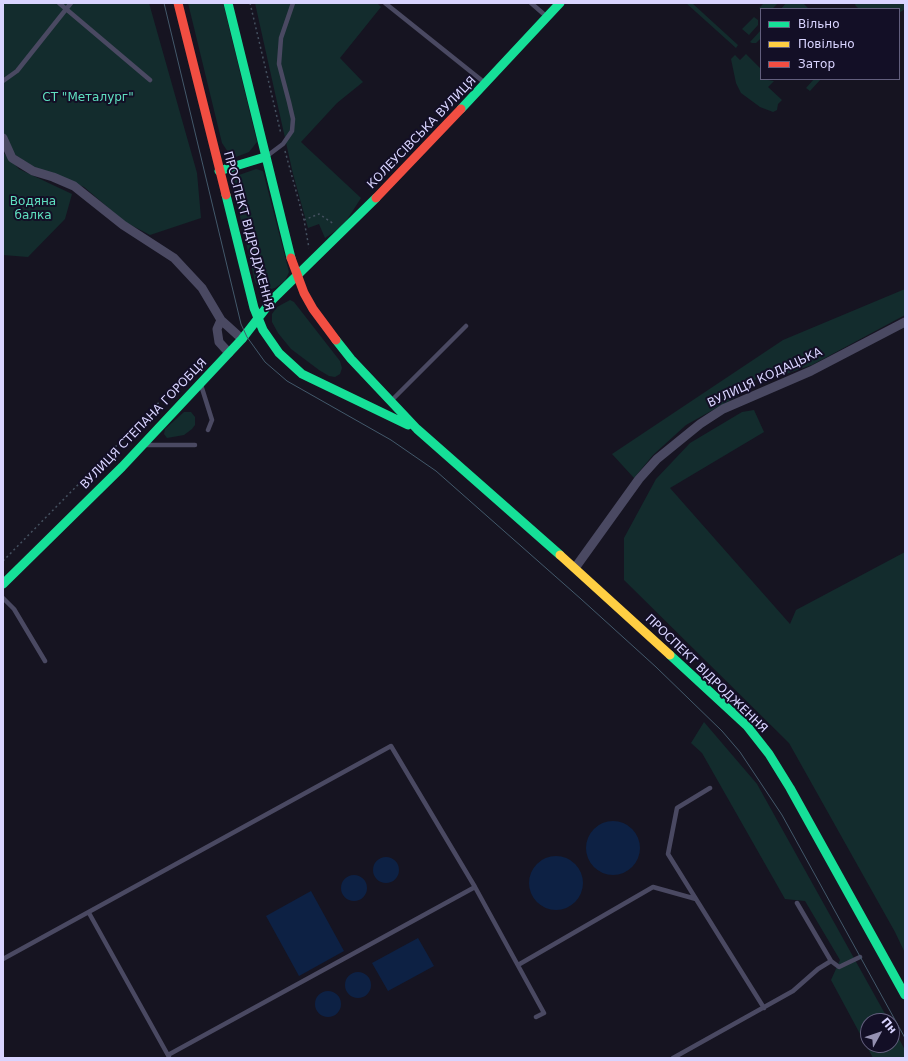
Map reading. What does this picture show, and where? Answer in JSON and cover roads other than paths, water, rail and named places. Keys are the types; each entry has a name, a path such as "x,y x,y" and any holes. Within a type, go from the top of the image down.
{"street":[{"name":"ПРОСПЕКТ ВІДРОДЖЕННЯ","path":"178,3 254,308 263,330 279,353 302,374 417,429"},
{"name":"ПРОСПЕКТ ВІДРОДЖЕННЯ","path":"228,3 265,157 297,276 304,293 318,315 351,359 417,429 574,568 746,726 769,754 790,788 905,996"},
{"name":"КОЛЕУСІВСЬКА ВУЛИЦЯ","path":"297,276 408,167 560,3"},
{"path":"4,144 12,158 33,171 53,177 74,186 123,225 174,258 202,288 221,320 242,339"},
{"path":"219,171 265,157"},
{"name":"ВУЛИЦЯ СТЕПАНА ГОРОБЦЯ","path":"3,584 143,444 242,339 273,299 297,276"},
{"path":"221,320 217,336 219,342 229,353"},
{"name":"ВУЛИЦЯ КОДАЦЬКА","path":"574,568 640,479 657,459 700,424 723,409 811,371 905,322"}],"lane":[{"path":"59,3 150,80"},
{"path":"3,81 17,71 71,3"},
{"path":"265,157 283,144 292,131 293,119 279,64 279,46 293,3"},
{"path":"385,3 486,83"},
{"path":"531,3 547,17"},
{"path":"391,402 466,326"},
{"path":"201,383 212,420 208,430"},
{"path":"143,444 195,445"},
{"path":"3,598 14,609 45,661"},
{"path":"3,960 391,746 475,887 544,1013 536,1018"},
{"path":"710,788 677,808 668,854 764,1008"},
{"path":"90,913 169,1057 475,887"},
{"path":"518,965 653,887 696,898"},
{"path":"797,903 831,961 839,967 860,957"},
{"path":"673,1058 793,991 818,969 831,961"}],"water":[{"path":"608,821 618,821 628,825 636,833 640,843 640,853 636,863 628,871 618,875 608,875 598,871 590,863 586,853 586,843 590,833 598,825"},
{"path":"551,856 561,856 571,860 579,868 583,878 583,888 579,898 571,906 561,910 551,910 541,906 533,898 529,888 529,878 533,868 541,860"},
{"path":"386,857 395,861 399,870 395,879 386,883 377,879 373,870 377,861"},
{"path":"354,875 363,879 367,888 363,897 354,901 345,897 341,888 345,879"},
{"path":"311,891 344,951 299,976 266,916"},
{"path":"418,938 434,966 388,991 372,963"},
{"path":"358,972 367,976 371,985 367,994 358,998 349,994 345,985 349,976"},
{"path":"328,991 337,995 341,1004 337,1013 328,1017 319,1013 315,1004 319,995"}],"tram line":[{"path":"164,3 241,324 247,337 265,362 287,381 391,440 436,471 656,667 722,731 740,752 782,815 905,1038"}],"park label":[{"name":"СТ \"Металург\"","path":"88,98"},
{"name":"Водяна балка","path":"33,209"}]}
